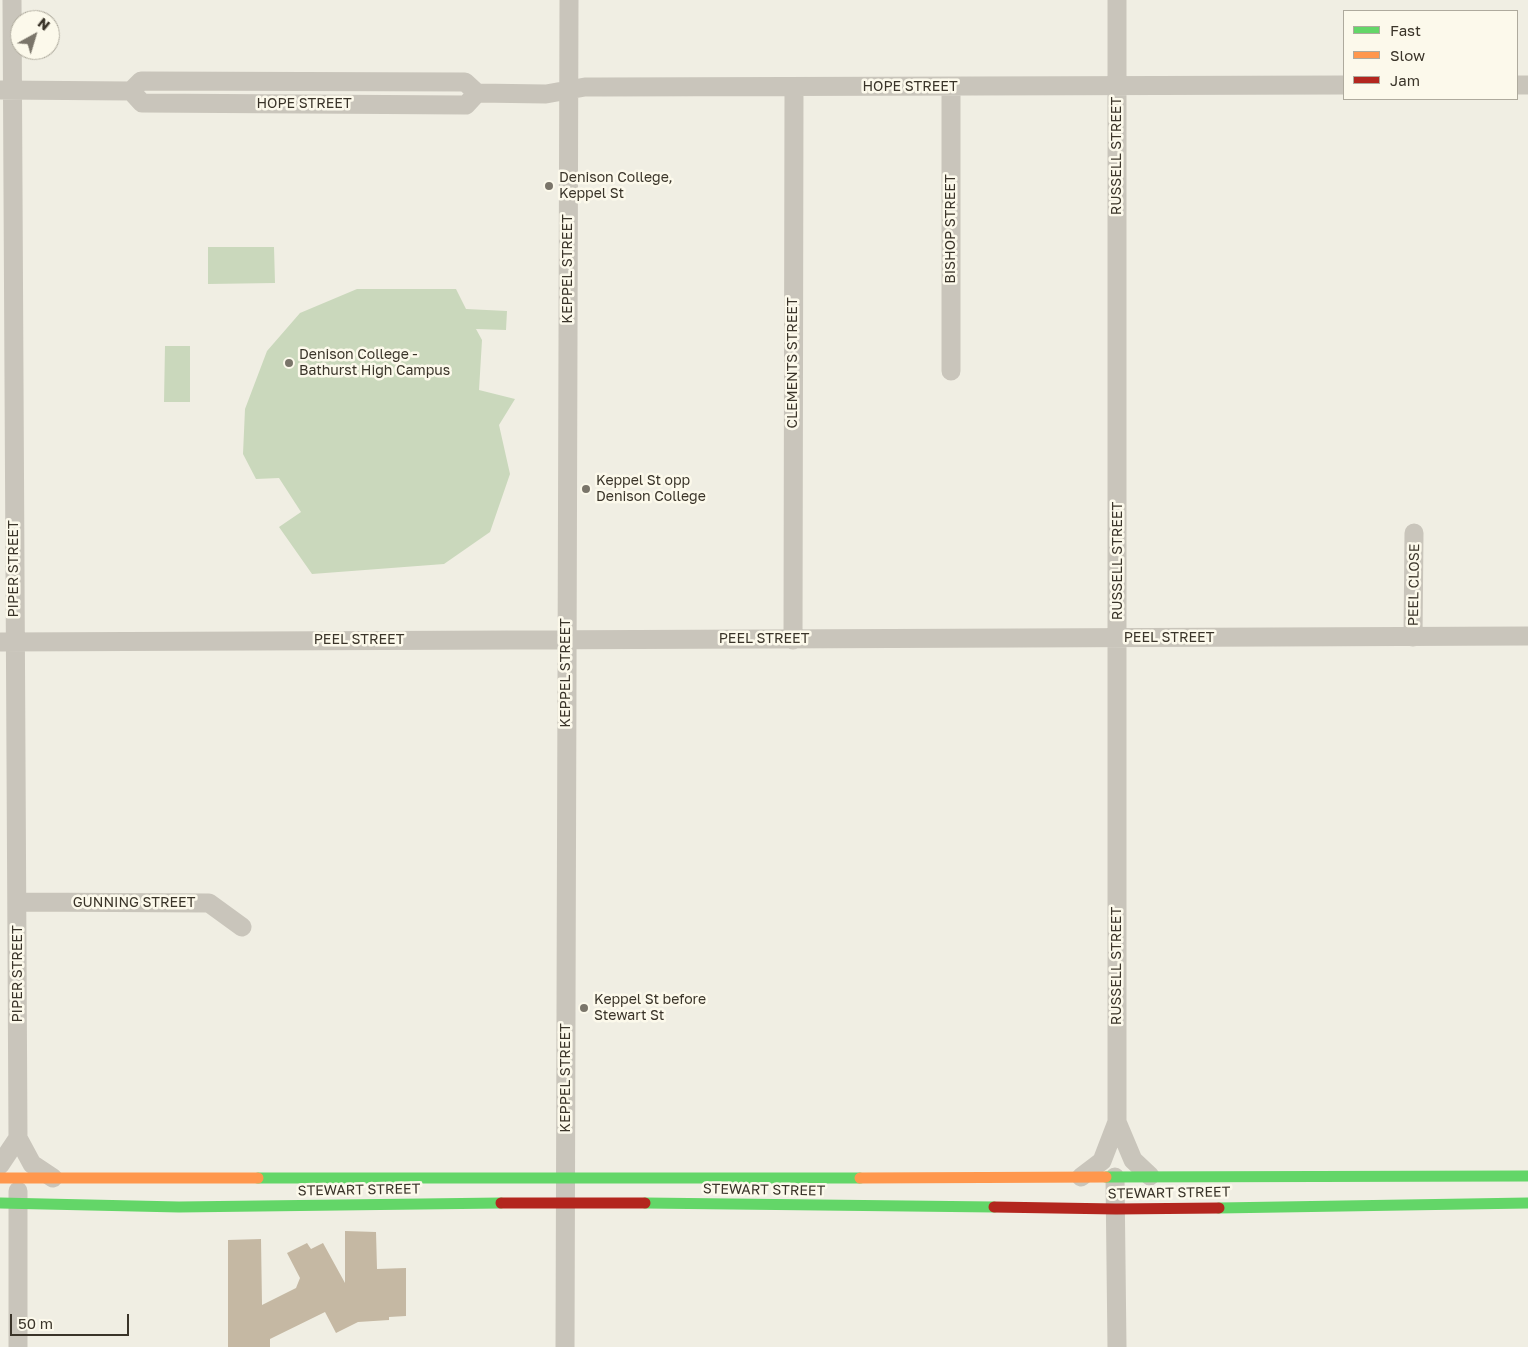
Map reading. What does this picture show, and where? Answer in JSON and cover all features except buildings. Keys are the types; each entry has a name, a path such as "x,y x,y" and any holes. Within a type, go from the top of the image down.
{"highway":[{"name":"STEWART STREET","path":"9,1178 529,1177 566,1179 1528,1176"},
{"name":"STEWART STREET","path":"9,1203 179,1207 566,1202 1116,1209 1528,1203"}],"street":[{"name":"PIPER STREET","path":"12,0 6,90 7,642 18,902 18,1138 32,1164 53,1178"},
{"name":"KEPPEL STREET","path":"565,1347 569,0"},
{"name":"RUSSELL STREET","path":"1081,1177 1102,1161 1117,1122 1117,0"},
{"name":"HOPE STREET","path":"6,90 131,91 142,103 466,105 476,94 546,94 601,87 1343,85"},
{"name":"CLEMENTS STREET","path":"793,640 794,87"},
{"name":"BISHOP STREET","path":"951,87 951,371"},
{"name":"PEEL CLOSE","path":"1413,637 1414,533"},
{"name":"PEEL STREET","path":"7,642 1528,636"},
{"name":"GUNNING STREET","path":"18,902 209,903 242,927"},
{"name":"RUSSELL STREET","path":"1117,1122 1133,1160 1150,1176"},
{"path":"0,1166 18,1138"},
{"path":"1115,1176 1117,1347"},
{"path":"9,1178 18,1347"}],"green space":[{"path":"208,247 274,247 275,283 208,284"},
{"path":"357,289 456,289 466,309 507,311 506,330 476,329 482,340 479,390 515,399 499,425 510,474 490,532 444,564 312,574 279,527 301,512 279,478 256,479 243,454 245,409 267,351 300,313"},
{"path":"165,346 190,346 190,402 164,402"}],"traffic: fast":[{"path":"1106,1177 1528,1176"},
{"path":"258,1178 860,1178"},
{"path":"0,1203 179,1207 501,1203"},
{"path":"645,1203 994,1207"},
{"path":"1219,1208 1528,1203"}],"traffic: slow":[{"path":"860,1178 1106,1177"},
{"path":"0,1178 258,1178"}],"traffic: jam":[{"path":"501,1203 645,1203"},
{"path":"994,1207 1219,1208"}],"place":[{"name":"Denison College, Keppel St","path":"549,186"},
{"name":"Denison College - Bathurst High Campus","path":"289,363"},
{"name":"Keppel St opp Denison College","path":"586,489"},
{"name":"Keppel St before Stewart St","path":"584,1008"}]}
